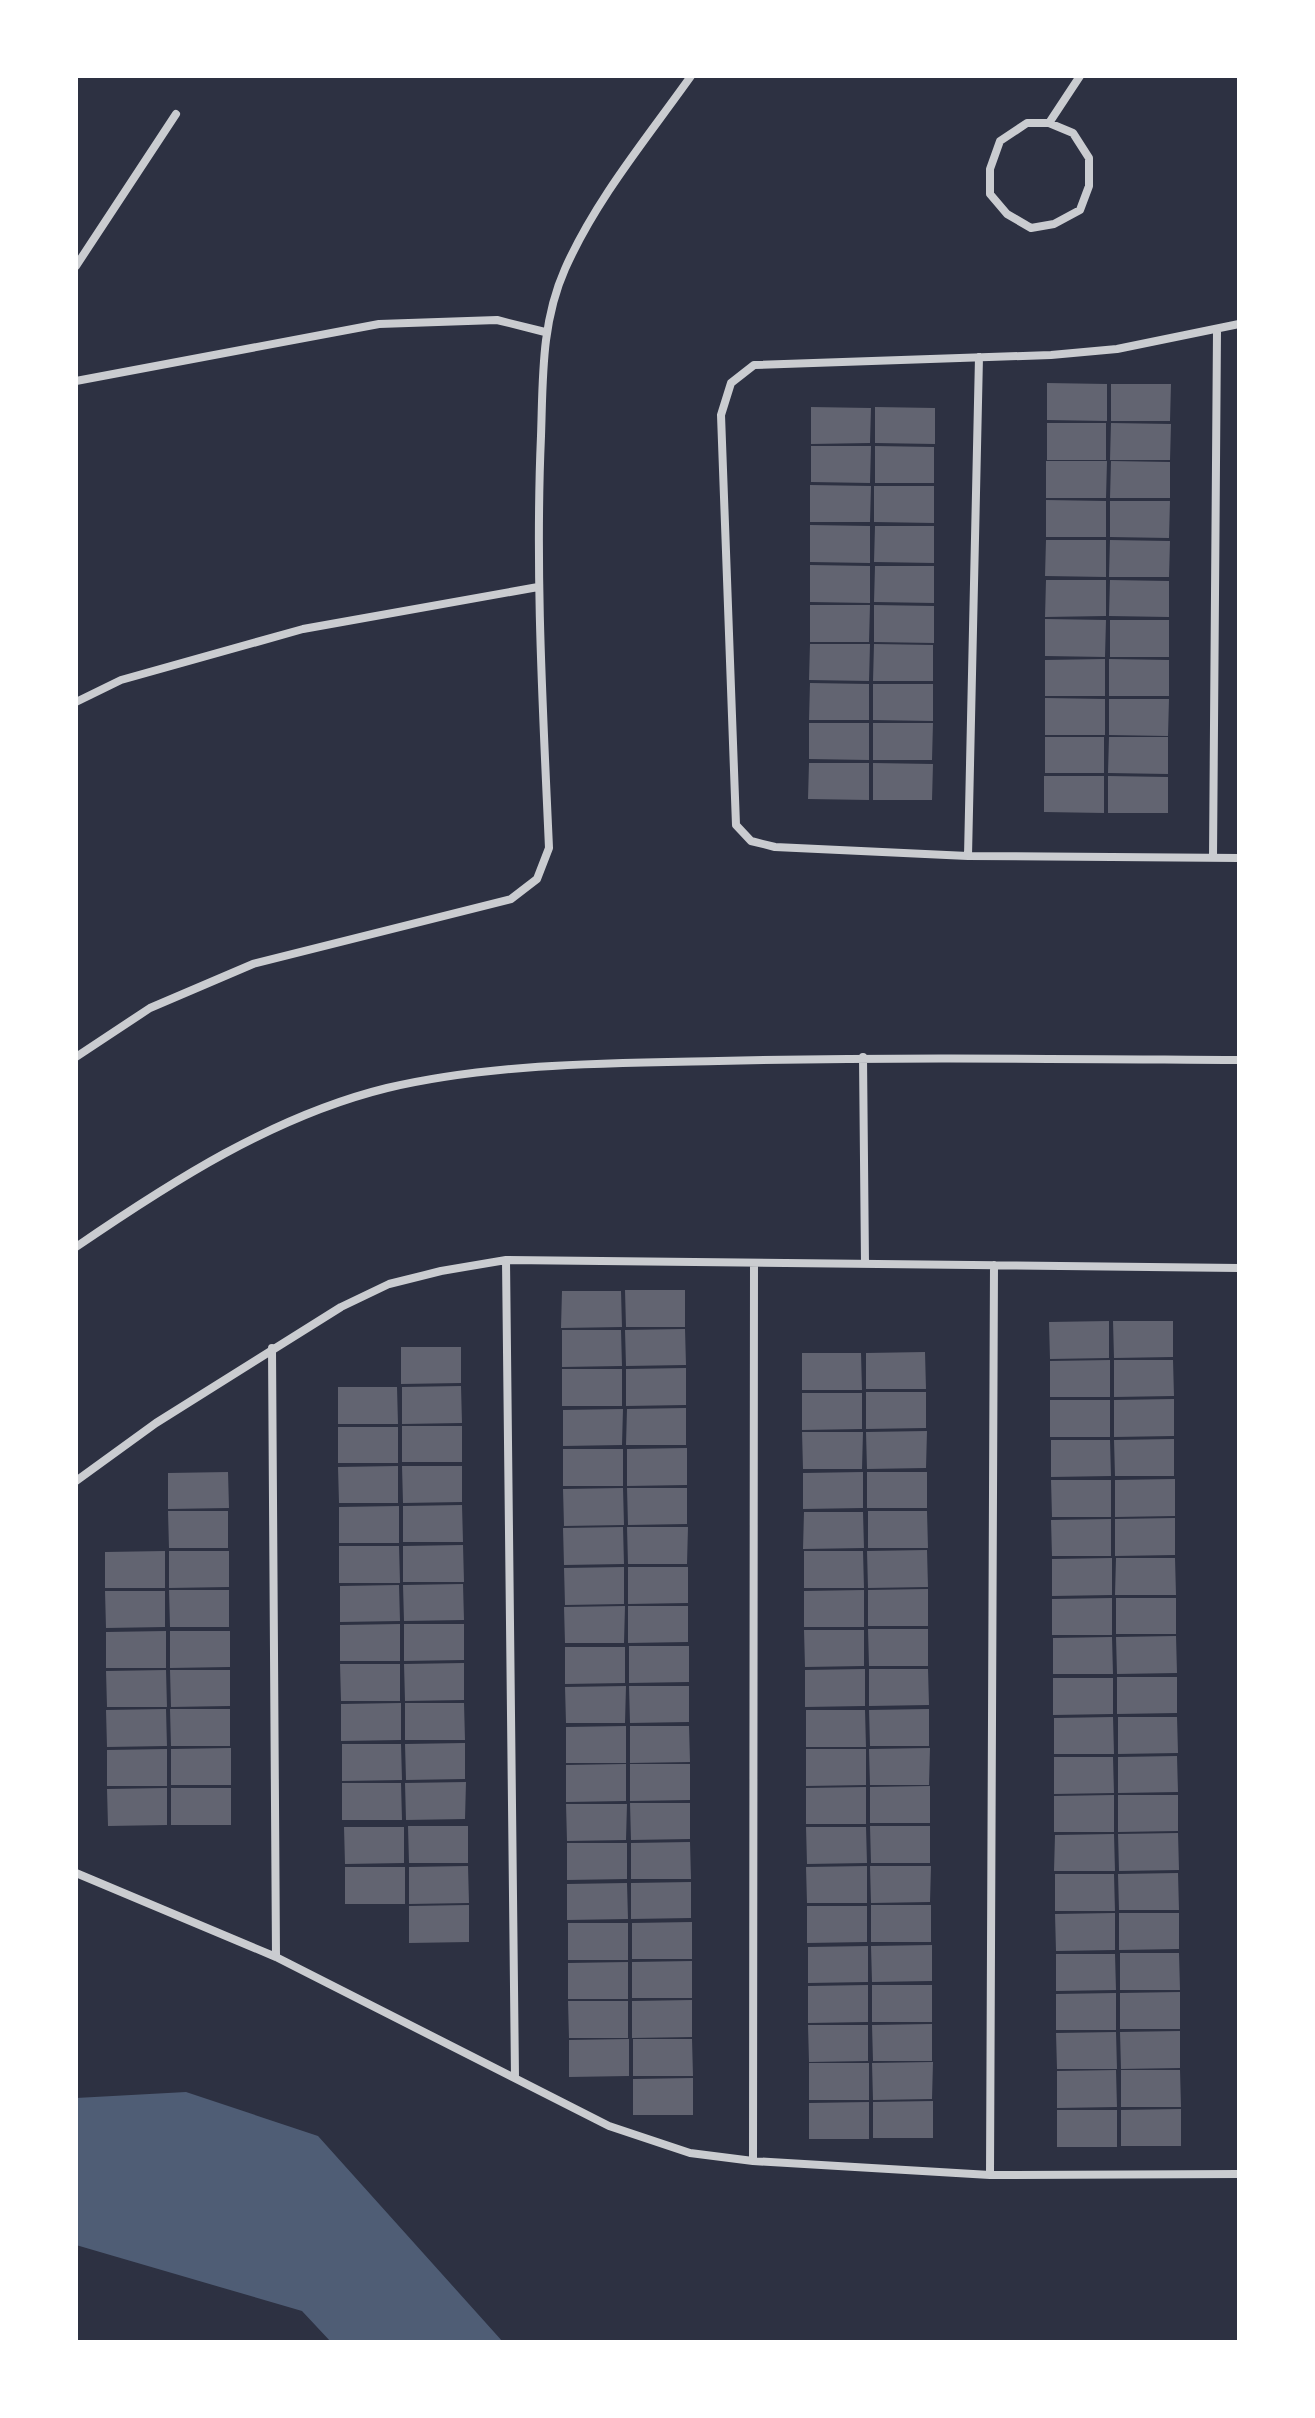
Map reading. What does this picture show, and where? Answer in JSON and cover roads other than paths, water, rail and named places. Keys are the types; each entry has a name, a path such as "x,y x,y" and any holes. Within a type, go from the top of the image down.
{"street":[{"path":"76,1057 150,1008 253,964 511,899 537,879 549,848 538,587 538,496 545,332 565,270 608,193 691,76"},
{"path":"1049,123 1080,76"},
{"path":"76,266 176,114"},
{"path":"1027,123 1049,123 1073,133 1089,158 1089,186 1080,210 1054,224 1031,228 1007,214 990,194 990,169 1000,141 1027,123"},
{"path":"76,381 379,324 497,320 545,332"},
{"path":"1239,324 1217,331 1117,349 1051,355 754,365 731,383 721,415 736,825 751,841 775,847 968,856 1239,858"},
{"path":"1213,858 1217,331"},
{"path":"968,856 979,357"},
{"path":"76,702 121,680 303,629 538,587"},
{"path":"863,1057 865,1264"},
{"path":"76,1247 143,1201 240,1145 325,1108 386,1089 457,1075 632,1062 863,1057 1239,1060"},
{"path":"506,1260 515,2077"},
{"path":"76,1481 156,1423 341,1307 389,1284 441,1271 506,1260 1239,1268"},
{"path":"753,2161 754,1263"},
{"path":"990,2175 994,1265"},
{"path":"272,1348 276,1957"},
{"path":"76,1873 276,1957 609,2126 690,2153 753,2161 990,2175 1239,2174"}],"water":[{"path":"186,2092 318,2136 503,2342 331,2342 302,2311 76,2245 76,2098"}]}
